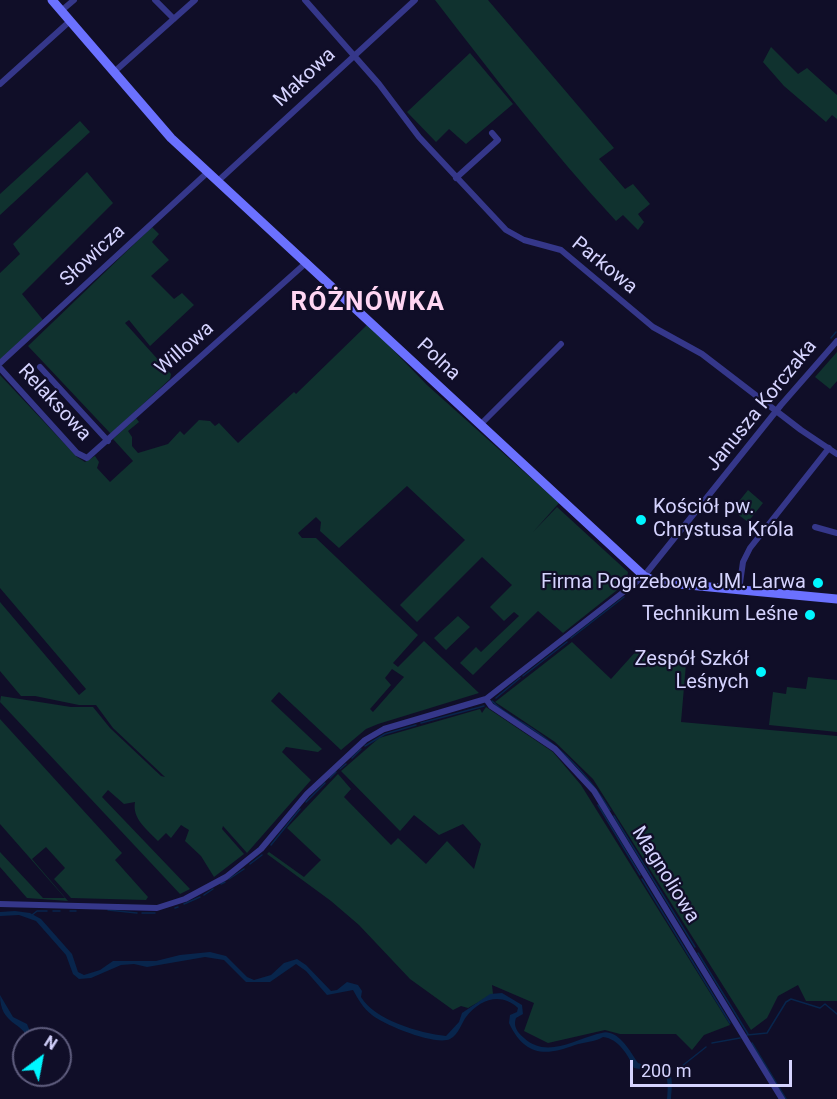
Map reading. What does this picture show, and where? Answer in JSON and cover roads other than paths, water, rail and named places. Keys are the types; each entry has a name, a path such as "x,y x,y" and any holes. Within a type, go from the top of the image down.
{"street":[{"name":"Polna","path":"52,0 166,133 644,576 657,582 837,599"},
{"path":"61,11 74,0"},
{"path":"155,0 174,19"},
{"path":"114,72 195,0"},
{"name":"Parkowa","path":"305,0 456,178 509,232 524,240 561,250 653,327 702,354 837,454"},
{"name":"Makowa","path":"218,181 415,0"},
{"path":"0,84 70,21"},
{"path":"456,178 498,140 492,133"},
{"name":"Słowicza","path":"0,366 208,172"},
{"name":"Willowa","path":"85,458 94,455 307,262"},
{"name":"Janusza Korczaka","path":"486,699 644,576 777,411 837,341"},
{"path":"481,424 561,344"},
{"name":"Relaksowa","path":"0,366 85,458"},
{"path":"40,367 108,441"},
{"path":"739,590 743,562 750,548 829,448"},
{"path":"816,527 837,533"},
{"path":"0,904 151,908 185,899 205,890 249,860 271,839 307,794 374,734 486,699"},
{"name":"Magnoliowa","path":"486,699 496,710 560,753 594,791 782,1099"}],"water":[{"path":"0,912 30,913 41,919 72,954 78,972 84,975 100,970 113,961 156,961 180,955 210,952 226,956 247,977 254,980 271,975 284,963 297,959 331,991 337,990 347,982 358,985 362,991 361,997 387,1019 411,1028 446,1036 459,1022 462,1013 490,994 502,993 522,1005 523,1014 516,1018 515,1026 532,1044 541,1047 559,1046 597,1034 610,1033 623,1041 638,1063 665,1068 669,1071 672,1086 671,1099 667,1099 668,1088 665,1075 661,1072 634,1068 622,1048 609,1038 603,1037 554,1051 544,1052 528,1047 521,1042 509,1023 510,1015 517,1012 518,1008 505,1000 484,1002 466,1017 456,1034 450,1039 434,1040 398,1029 378,1019 366,1009 353,990 327,995 306,971 296,964 270,982 246,982 224,960 205,957 147,967 134,964 121,965 91,978 79,979 73,974 66,955 36,921 19,915 0,916"},
{"path":"0,995 13,1017 27,1024 28,1027 19,1027 8,1018 1,1005"}],"waterway":[{"path":"831,338 836,332"},
{"path":"571,638 624,597"},
{"path":"523,676 567,642"},
{"path":"496,698 520,678"},
{"path":"492,701 546,738 567,756 586,776 610,810"},
{"path":"421,723 484,706"},
{"path":"365,746 385,734 416,725"},
{"path":"352,758 361,749"},
{"path":"340,769 346,764"},
{"path":"330,778 336,772"},
{"path":"306,802 325,783"},
{"path":"598,805 640,875"},
{"path":"271,845 300,809"},
{"path":"614,816 695,947"},
{"path":"250,864 262,855"},
{"path":"229,879 244,869"},
{"path":"642,879 730,1023"},
{"path":"221,884 225,882"},
{"path":"204,895 213,889"},
{"path":"184,904 200,897"},
{"path":"108,910 137,913"},
{"path":"32,915 37,911 47,911"},
{"path":"53,911 60,911"},
{"path":"70,911 76,911"},
{"path":"142,913 155,913"},
{"path":"698,953 748,1034"},
{"path":"747,1035 767,1033 786,1002 791,999 820,1008 825,1004 837,1014"},
{"path":"712,1043 740,1038"},
{"path":"752,1043 786,1099"},
{"path":"677,1070 706,1047"}],"place":[{"name":"Kościół pw. Chrystusa Króla","path":"641,520"},
{"name":"Firma Pogrzebowa JM. Larwa","path":"818,583"},
{"name":"Technikum Leśne","path":"810,615"},
{"name":"Zespół Szkół Leśnych","path":"761,672"}],"district":[{"name":"RÓŻNÓWKA","path":"368,303"}]}
